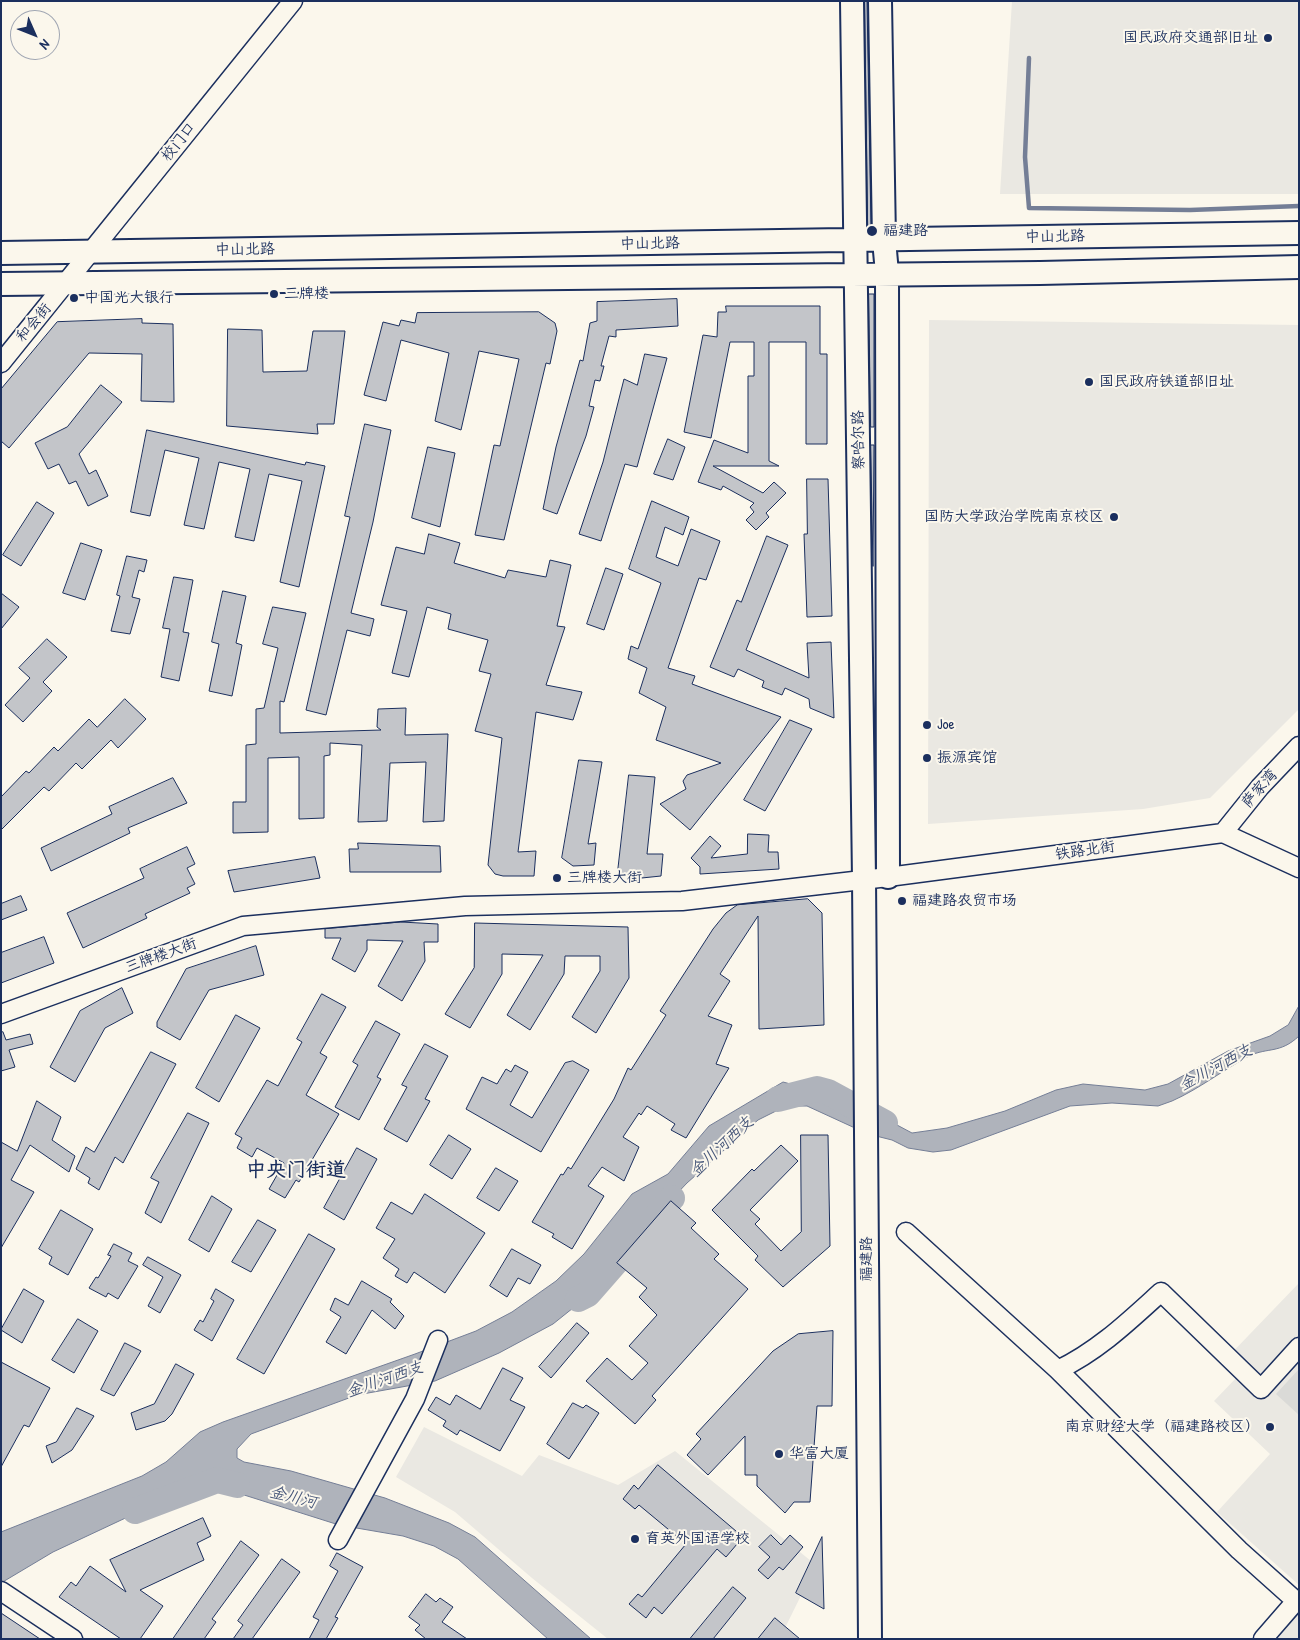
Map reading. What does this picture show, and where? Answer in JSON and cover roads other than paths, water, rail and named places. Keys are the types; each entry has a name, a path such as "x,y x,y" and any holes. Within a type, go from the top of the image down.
{"main road":[{"name":"察哈尔路","path":"852,1 864,878"},
{"name":"察哈尔路","path":"880,1 884,240 887,273 888,877"},
{"name":"中山北路","path":"1,253 1299,233"},
{"name":"中山北路","path":"1,284 856,273 1040,273 1299,267"},
{"name":"福建路","path":"864,878 870,1639"}],"street":[{"name":"校门口","path":"67,284 293,1"},
{"name":"和会街","path":"1,363 67,284"},
{"name":"萨家湾","path":"1223,833 1260,786 1299,746"},
{"name":"铁路北街","path":"864,878 888,877 1223,833"},
{"path":"1223,833 1292,865"},
{"name":"三牌楼大街","path":"1,1014 243,926 465,906 682,901 864,878"},
{"path":"906,1232 1058,1370 1239,1550 1296,1601 1263,1639"},
{"path":"1058,1370 1077,1361 1121,1329 1161,1292 1261,1389 1299,1347"},
{"path":"338,1540 415,1399 438,1340"},
{"path":"1,1592 74,1639"}],"water":[{"path":"1299,1006 1299,1036 1292,1042 1280,1048 1249,1056 1172,1101 1158,1106 1112,1103 1070,1106 951,1150 933,1152 908,1148 892,1140 868,1134 807,1106 786,1106 758,1120 687,1183 632,1241 583,1300 553,1324 499,1353 435,1381 357,1395 251,1434 237,1449 237,1458 244,1462 291,1471 385,1498 449,1523 475,1537 591,1639 548,1639 458,1559 434,1546 403,1536 339,1525 241,1494 198,1484 53,1552 1,1583 1,1532 142,1476 166,1462 200,1432 223,1422 476,1331 512,1312 556,1281 584,1254 632,1194 668,1174 709,1126 783,1082 832,1095 868,1117 897,1125 912,1133 947,1128 1005,1111 1056,1090 1083,1084 1145,1090 1168,1084 1228,1051 1270,1036 1288,1025"}],"waterway":[{"path":"1029,58 1025,157 1029,208 1190,210 1299,206"},
{"name":"金川河西支","path":"778,1099 817,1089 828,1092 885,1123"},
{"name":"金川河西支","path":"578,1299 588,1294 672,1198"},
{"name":"金川河","path":"135,1511 217,1480 237,1485"}],"place":[{"name":"国民政府交通部旧址","path":"1268,38"},
{"name":"福建路","path":"872,231"},
{"name":"三牌楼","path":"274,294"},
{"name":"中国光大银行","path":"74,298"},
{"name":"国民政府铁道部旧址","path":"1089,382"},
{"name":"国防大学政治学院南京校区","path":"1114,517"},
{"name":"Joe","path":"927,725"},
{"name":"振源宾馆","path":"927,758"},
{"name":"三牌楼大街","path":"557,878"},
{"name":"福建路农贸市场","path":"902,901"},
{"name":"南京财经大学（福建路校区）","path":"1270,1427"},
{"name":"华富大厦","path":"779,1454"},
{"name":"育英外国语学校","path":"635,1539"}],"district":[{"name":"中央门街道","path":"296,1171"}]}
